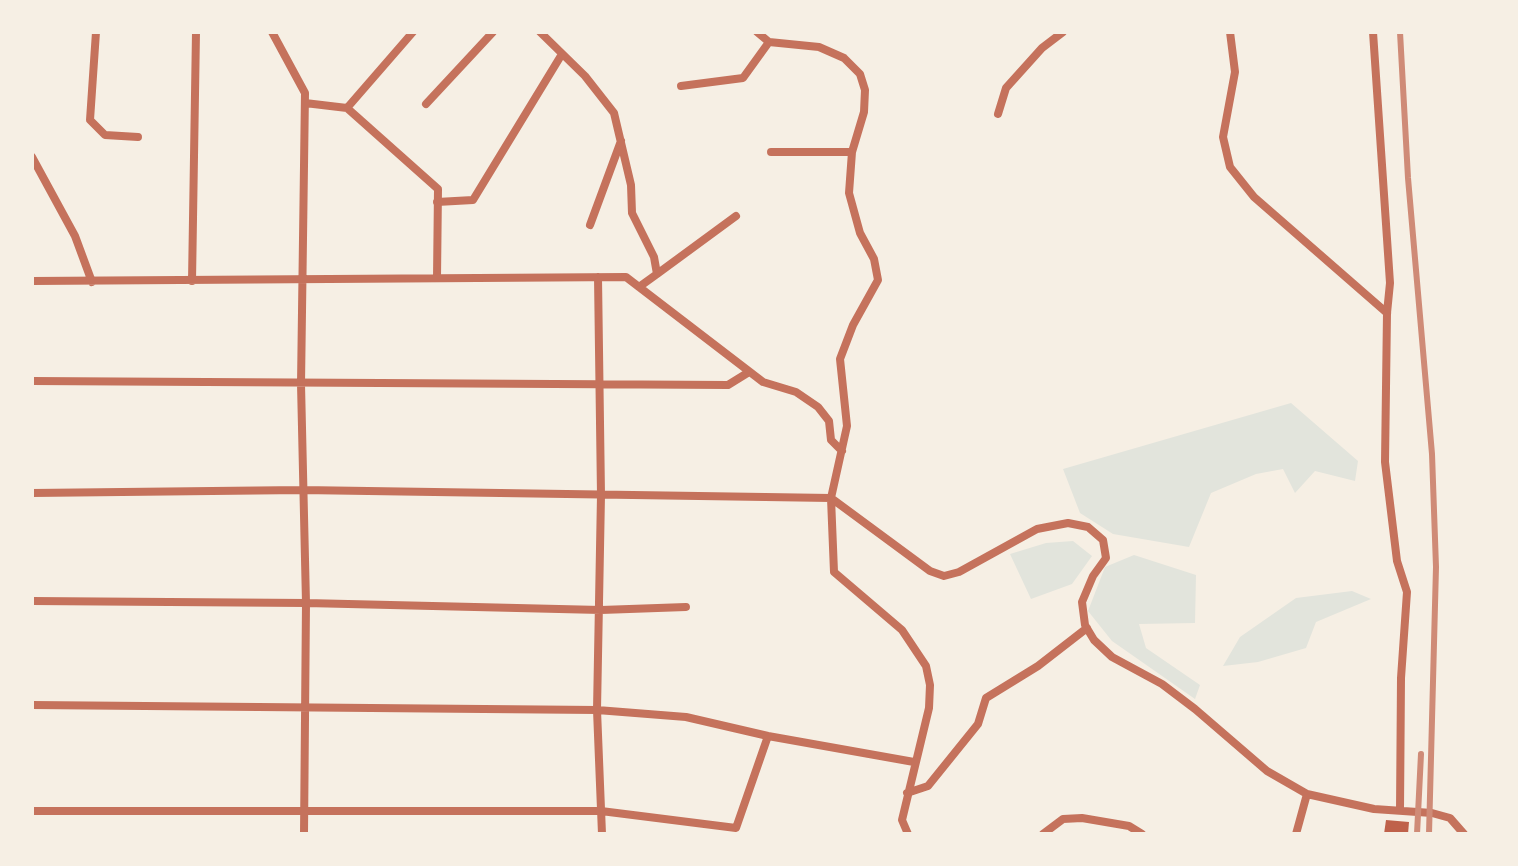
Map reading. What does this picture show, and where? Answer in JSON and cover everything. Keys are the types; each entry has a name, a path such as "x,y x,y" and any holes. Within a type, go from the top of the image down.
{"street":[{"path":"96,32 90,120 105,135 138,137"},
{"path":"192,281 196,32"},
{"path":"272,32 305,93 301,384 306,603 304,834"},
{"path":"347,108 413,32"},
{"path":"426,104 493,32"},
{"path":"540,32 585,76 614,113 631,185 632,213 654,257 657,274"},
{"path":"757,32 769,42 819,47 844,58 860,74 865,90 864,112 852,152 849,193 860,233 874,259 878,280 853,325 840,359 847,426 831,498 834,572 902,630 926,666 930,685 929,708 902,820 908,834"},
{"path":"998,114 1006,88 1042,48 1063,32"},
{"path":"1230,32 1235,72 1223,137 1230,167 1254,197 1387,313"},
{"path":"1373,32 1390,283 1385,462 1397,561 1407,592 1401,678 1400,810"},
{"path":"681,86 743,78 769,42"},
{"path":"437,202 473,200 562,54"},
{"path":"305,103 347,108 438,189 437,278"},
{"path":"590,225 621,140"},
{"path":"771,152 852,152"},
{"path":"32,157 75,236 92,282"},
{"path":"639,287 736,216"},
{"path":"598,277 601,610 597,710 602,834"},
{"path":"32,281 626,277 763,382 796,392 818,407 829,421 831,440 842,451"},
{"path":"32,381 728,385 749,372"},
{"path":"32,493 302,490 831,498 930,571 944,576 959,572 1037,529 1068,523 1088,527 1103,540 1106,558 1093,576 1082,602 1087,628 1094,640 1112,657 1162,684 1267,771 1307,794 1374,809 1432,813 1450,818 1464,834"},
{"path":"32,601 601,610 686,607"},
{"path":"907,793 928,786 978,724 986,698 1038,666 1087,628"},
{"path":"32,705 597,710 686,717 768,736 914,762"},
{"path":"32,811 601,811 736,828 768,736"},
{"path":"1296,834 1307,794"},
{"path":"1043,834 1063,819 1082,818 1129,826 1142,834"}],"shaded area":[{"path":"1291,403 1358,461 1355,481 1315,471 1295,493 1283,469 1256,474 1211,493 1189,547 1113,534 1080,513 1063,469"},
{"path":"1073,541 1092,556 1072,584 1031,599 1010,554 1046,543"},
{"path":"1134,555 1196,575 1195,623 1139,624 1146,648 1200,685 1195,699 1112,641 1088,611 1105,567"},
{"path":"1352,591 1371,599 1316,622 1306,648 1258,662 1223,666 1240,637 1296,598"}],"building":[{"path":"1386,820 1409,822 1408,834 1384,834"}],"railway":[{"path":"1400,32 1408,178 1432,454 1436,567 1429,834"},
{"path":"1417,834 1421,754"}]}
